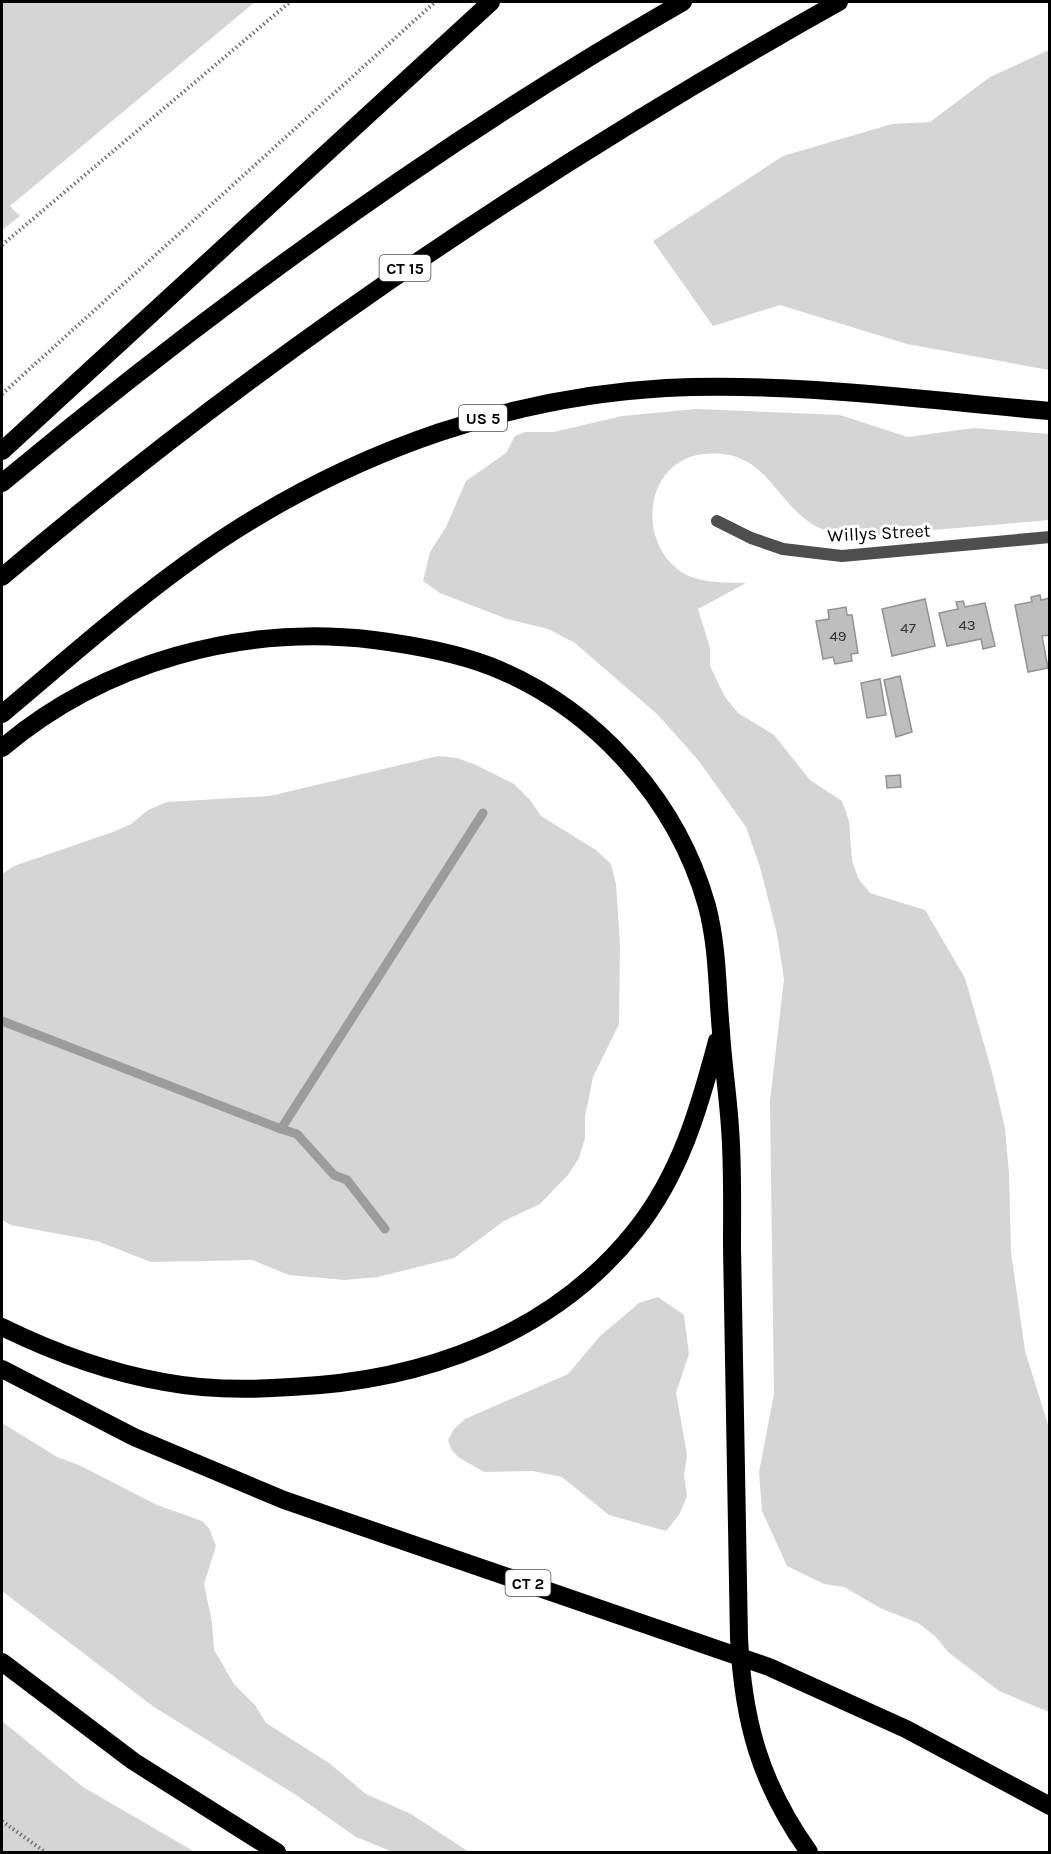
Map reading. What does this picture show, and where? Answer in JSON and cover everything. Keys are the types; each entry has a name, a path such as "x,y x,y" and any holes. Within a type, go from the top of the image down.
{"highway":[{"path":"2,451 490,2"},
{"path":"2,483 185,336 361,208 524,99 683,2"},
{"name":"CT 15","path":"2,578 182,431 395,274 616,130 839,2"},
{"name":"US 5","path":"2,714 154,588 265,512 366,459 468,422 576,398 703,387 836,392 1050,411"},
{"path":"2,748 56,707 86,690 152,663 226,643 263,639 357,638 422,647 487,665 548,695 595,730 640,778 670,821 688,854 707,908 718,964 720,1028 730,1129 740,1673 749,1730 759,1761 782,1812 809,1852"},
{"path":"2,1327 64,1355 131,1375 166,1383 244,1389 318,1386 374,1379 430,1365 489,1343 535,1320 561,1302 602,1267 635,1231 664,1189 683,1152 700,1106 720,1028"},
{"name":"CT 2","path":"2,1369 134,1437 284,1500 769,1667 906,1729 1050,1806"},
{"path":"2,1662 134,1761 277,1852"}],"street":[{"name":"Willys Street","path":"717,521 751,538 783,549 842,556 1050,537"}],"path":[{"path":"2,244 290,2"},
{"path":"2,394 435,2"},
{"path":"2,1821 45,1852"}],"shaded area":[{"path":"2,2 255,2 10,206 20,216 2,230"},
{"path":"1049,50 1049,370 907,344 780,305 713,326 653,241 783,156 892,124 930,122 990,77"},
{"path":"696,409 840,415 908,437 974,428 1049,434 1049,520 873,536 837,534 816,527 800,515 761,472 746,461 728,455 704,454 684,459 669,470 659,485 653,503 653,522 657,540 666,557 680,571 703,580 746,583 698,609 710,648 710,666 725,697 738,713 774,735 810,780 842,801 849,821 852,860 858,878 870,893 925,910 965,978 992,1072 1005,1128 1011,1252 1025,1351 1049,1428 1049,1712 999,1691 948,1652 935,1636 918,1623 880,1608 844,1587 824,1584 787,1566 762,1511 759,1472 774,1394 770,1101 784,979 777,934 760,867 746,827 698,760 658,715 575,643 548,629 507,619 440,593 423,581 430,552 446,527 466,481 506,453 515,436 525,432 554,432 622,416"},
{"path":"438,756 457,758 476,765 514,784 530,800 541,816 596,850 611,864 616,884 620,945 619,1024 593,1077 585,1117 585,1138 579,1158 568,1175 540,1204 504,1221 454,1258 378,1277 345,1280 289,1275 252,1260 151,1262 97,1241 11,1225 2,1220 2,874 14,866 113,832 131,824 148,810 167,802 270,796"},
{"path":"658,1297 684,1315 689,1354 676,1393 687,1455 684,1475 687,1496 679,1515 666,1531 609,1515 562,1477 533,1471 484,1472 458,1457 451,1449 448,1440 454,1429 465,1419 568,1374 600,1336 639,1303"},
{"path":"2,1423 57,1457 79,1465 157,1505 202,1521 209,1528 216,1546 204,1584 212,1622 214,1650 234,1684 255,1705 266,1723 329,1763 366,1794 411,1814 469,1852 393,1852 356,1837 296,1795 154,1707 2,1591"},
{"path":"2,1721 83,1787 195,1852 2,1852"}],"building":[{"path":"1040,595 1041,600 1050,598 1050,635 1042,636 1048,668 1028,672 1015,605 1032,602 1031,597"},
{"path":"925,599 935,646 892,656 882,609"},
{"path":"963,601 965,607 985,603 995,646 983,649 981,639 947,646 939,613 958,609 956,602"},
{"path":"846,607 847,615 852,615 858,653 851,654 852,661 835,664 833,657 823,659 816,621 829,619 828,610"},
{"path":"900,676 912,732 896,737 884,680"},
{"path":"880,679 886,715 867,718 861,683"},
{"path":"900,775 901,787 887,788 886,776"}],"waterway":[{"path":"2,1021 281,1129 483,813"},
{"path":"281,1129 297,1134 334,1175 347,1180 385,1229"}]}
